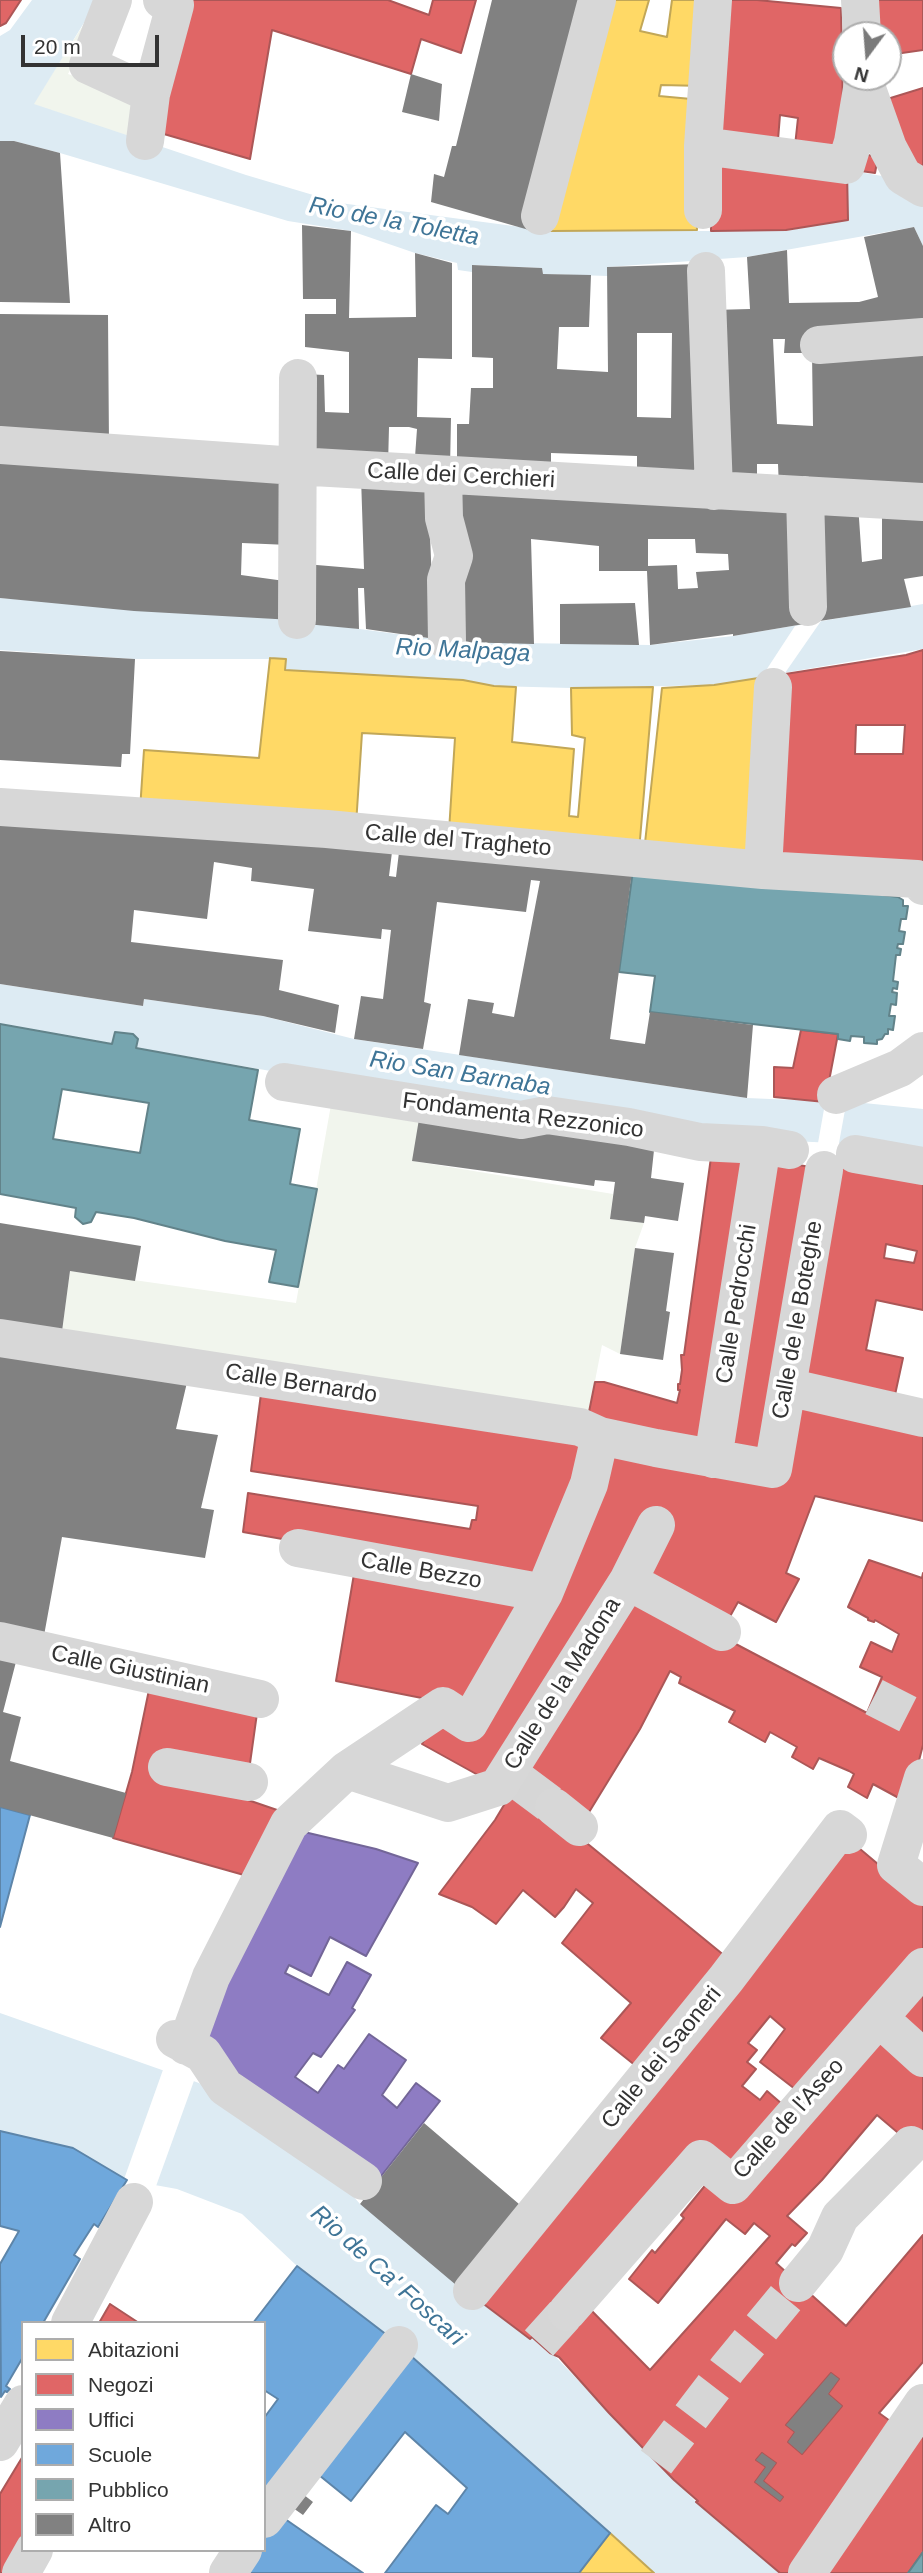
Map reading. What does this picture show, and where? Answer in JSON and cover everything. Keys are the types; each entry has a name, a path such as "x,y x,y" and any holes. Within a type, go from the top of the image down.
{"street":[{"path":"113,0 88,65 151,94"},
{"path":"145,141 151,94 175,5 162,0"},
{"path":"540,216 597,0"},
{"path":"703,210 703,146 713,0"},
{"path":"862,152 864,91"},
{"path":"703,146 862,152 923,188"},
{"path":"706,271 714,491"},
{"path":"819,345 923,337"},
{"path":"297,620 298,378"},
{"name":"Calle dei Cerchieri","path":"0,445 296,466 923,502"},
{"path":"443,475 444,517 456,561 446,580 447,641"},
{"path":"805,495 808,607"},
{"path":"764,870 774,687"},
{"name":"Calle del Tragheto","path":"0,807 327,829 920,882"},
{"path":"836,1095 900,1068 923,1051"},
{"name":"Fondamenta Rezzonico","path":"284,1082 521,1120 547,1115 629,1127 700,1145 771,1151"},
{"name":"Calle Pedrocchi","path":"714,1454 753,1203 771,1151"},
{"name":"Calle de le Boteghe","path":"773,1469 786,1387 839,1162 923,1166"},
{"name":"Calle Bernardo","path":"0,1338 580,1427 600,1436 714,1454 773,1469"},
{"path":"786,1387 923,1418"},
{"path":"363,2181 225,2087 203,2054 180,2042 289,1824 347,1770 443,1706 469,1723 544,1593 589,1484 600,1436"},
{"name":"Calle de la Madona","path":"347,1770 448,1803 508,1780 628,1580 656,1525"},
{"name":"Calle Bezzo","path":"298,1548 544,1593"},
{"name":"Calle de la Madona","path":"628,1580 722,1632"},
{"name":"Calle Giustinian","path":"0,1641 260,1699"},
{"path":"167,1767 249,1782"},
{"path":"919,1792 896,1865 923,1887"},
{"name":"Calle dei Saoneri","path":"472,2291 726,1979 840,1829 848,1835"},
{"name":"Calle de l'Aseo","path":"567,2312 701,2159 733,2185 923,1967"},
{"path":"879,2018 923,2058"},
{"path":"799,2283 825,2249 840,2217 911,2146"},
{"path":"71,2321 134,2202"},
{"path":"266,2516 399,2345"},
{"path":"807,2573 923,2403"},
{"path":"0,2442 21,2407"},
{"path":"21,2573 33,2552"},
{"path":"228,2573 242,2552"}],"shaded area":[{"path":"99,0 106,2 68,74 133,97 138,140 33,104"},
{"path":"332,1099 420,1113 413,1161 613,1194 610,1219 644,1223 635,1248 620,1354 602,1345 587,1422 61,1339 70,1271 296,1303"}],"water":[{"name":"Rio de la Toletta","path":"32,0 98,0 34,104 246,175 340,203 551,231 784,231 848,220 847,170 888,177 923,202 923,246 914,227 747,257 608,267 608,276 543,274 541,268 473,265 472,272 458,270 457,263 415,253 351,231 288,221 60,153 14,141 0,141 0,36 10,30"},
{"name":"Rio Malpaga","path":"0,598 293,620 456,642 650,645 733,636 923,604 923,649 714,685 571,688 494,686 463,680 285,670 286,659 135,659 0,650"},
{"name":"Rio San Barnaba","path":"0,984 143,1006 144,999 263,1016 354,1039 747,1098 864,1103 923,1109 923,1153 878,1145 791,1141 334,1082 0,1024"},
{"name":"Rio de Ca' Foscari","path":"0,2013 199,2083 331,2171 360,2204 547,2348 696,2502 780,2573 653,2573 399,2345 297,2266 242,2214 177,2189 127,2180 73,2148 0,2131"}],"pier":[{"path":"821,621 785,673 761,678 795,626"},
{"path":"826,1098 847,1099 839,1143 856,1148 790,1145 791,1141 818,1143"},
{"path":"164,2067 195,2078 155,2189 123,2182"}],"building: Abitazioni":[{"path":"609,0 649,0 640,31 667,37 672,0 709,0 703,86 661,85 659,96 702,100 697,230 551,231"},
{"path":"270,658 286,659 285,670 463,680 516,687 512,742 574,749 569,816 578,817 585,738 572,735 571,688 653,687 639,851 449,831 455,738 362,733 356,825 140,810 144,750 259,758"},
{"path":"771,676 761,863 644,852 662,688 714,685"},
{"path":"610,2533 654,2573 579,2573"}],"building: Negozi":[{"path":"0,0 21,0 6,23 0,26"},
{"path":"182,0 388,0 429,15 433,0 476,0 461,53 421,39 411,74 272,30 250,159 157,132"},
{"path":"720,0 757,0 841,8 841,21 832,21 832,91 843,91 844,162 794,155 798,118 780,115 777,152 710,143"},
{"path":"875,0 923,0 923,50 902,53 902,21 876,21"},
{"path":"923,88 923,165 908,171 884,100"},
{"path":"858,153 878,157 875,173 854,170"},
{"path":"710,155 847,170 848,220 786,230 711,231"},
{"path":"923,650 923,870 770,863 779,675","holes":["856,725 905,725 903,754 855,754"]},
{"path":"801,1030 838,1034 825,1102 774,1097 774,1067 793,1068"},
{"path":"712,1150 816,1168 767,1457 587,1422 595,1382 604,1382 677,1403 682,1370 681,1355 684,1355"},
{"path":"837,1158 923,1175 923,1310 876,1300 866,1350 903,1358 893,1404 797,1383","holes":["886,1244 917,1251 914,1263 884,1258"]},
{"path":"262,1386 589,1436 540,1585 243,1532 248,1493 470,1529 472,1520 476,1520 478,1506 251,1471"},
{"path":"795,1394 923,1422 923,1521 815,1496 786,1573 799,1579 776,1622 738,1602 723,1629 637,1581 487,1780 422,1744 438,1715 472,1734 612,1445 781,1477"},
{"path":"869,1560 922,1578 923,1573 923,1745 908,1803 873,1784 867,1798 848,1787 854,1774 819,1758 813,1769 792,1757 797,1747 770,1732 765,1742 729,1722 735,1711 679,1683 681,1677 670,1671 640,1729 583,1822 550,1813 731,1961 641,2070 601,2038 631,2003 562,1943 593,1903 576,1889 555,1917 523,1890 496,1924 472,1907 439,1894 495,1820 633,1590 867,1713 882,1677 860,1667 871,1642 892,1652 899,1634 875,1620 868,1620 848,1607"},
{"path":"355,1568 530,1603 469,1715 447,1703 336,1681"},
{"path":"150,1685 258,1706 245,1799 280,1811 251,1877 113,1838 132,1772"},
{"path":"847,1838 923,1902 923,1959 804,2096 760,2062 785,2029 770,2016 748,2043 757,2050 747,2062 756,2069 742,2086 760,2100 767,2091 790,2111 733,2177 694,2145 562,2308 572,2317 585,2304 650,2370 770,2236 754,2223 745,2234 726,2219 658,2303 629,2279 652,2250 655,2253 684,2218 681,2215 712,2177 739,2198 877,2032 923,2068 923,2154 877,2115 822,2180 787,2216 807,2233 795,2246 792,2244 776,2263 846,2326 923,2235 923,2362 879,2413 897,2426 793,2573 780,2573 696,2502 698,2501 609,2413 559,2357 477,2299 578,2175 576,2173 584,2163 587,2164 591,2160 749,1964 806,1890 818,1870 821,1871","holes":["831,2373 839,2379 828,2394 842,2406 802,2454 788,2442 795,2432 786,2425","762,2453 776,2463 763,2481 783,2497 780,2501 755,2482 766,2467 756,2460"]},
{"path":"923,1982 923,2051 888,2021"},
{"path":"110,2304 136,2321 100,2321"},
{"path":"923,2419 923,2552 908,2573 823,2573"},
{"path":"21,2459 22,2552 12,2573 0,2573 0,2494"}],"building: Uffici":[{"path":"300,1831 376,1849 418,1863 366,1956 330,1937 311,1976 289,1965 285,1973 329,1995 347,1962 371,1975 352,2008 355,2010 321,2057 313,2053 295,2077 318,2093 338,2065 344,2069 369,2034 406,2060 382,2095 397,2108 416,2083 440,2101 378,2180 217,2058 200,2038"}],"building: Scuole":[{"path":"0,1807 30,1815 0,1927"},
{"path":"0,2131 73,2148 127,2180 98,2227 94,2224 74,2255 80,2259 44,2321 21,2321 21,2360 6,2386 10,2389 1,2397 0,2264 19,2231 0,2226"},
{"path":"297,2266 396,2342 266,2513 266,2415 278,2399 266,2391 266,2321 255,2321"},
{"path":"402,2348 610,2533 579,2573 385,2573 436,2505 448,2514 467,2488 405,2432 351,2501 309,2467"},
{"path":"275,2512 363,2573 234,2573 248,2552 266,2552 266,2525"}],"building: Pubblico":[{"path":"634,863 898,897 903,900 903,906 908,906 906,919 901,919 899,931 905,932 903,944 898,944 900,955 896,955 893,981 898,982 897,989 893,988 892,992 897,993 896,1005 891,1004 889,1016 895,1016 893,1030 888,1029 888,1034 877,1040 877,1044 864,1043 864,1037 851,1036 850,1041 838,1039 838,1034 650,1012 655,976 619,972"},
{"path":"0,1024 112,1044 115,1032 133,1034 138,1039 136,1048 258,1070 249,1120 300,1129 290,1184 317,1189 298,1287 269,1282 276,1250 96,1212 91,1222 83,1224 75,1217 76,1208 0,1194","holes":["62,1089 149,1103 140,1153 53,1139"]},
{"path":"923,2552 923,2573 908,2573"}],"building: Altro":[{"path":"492,0 585,0 529,230 431,202 434,174 444,177 452,146 456,146"},
{"path":"411,74 442,84 439,121 402,112"},
{"path":"0,141 14,141 60,153 70,303 0,302"},
{"path":"302,225 351,231 349,318 416,317 415,253 452,263 452,359 418,358 417,417 451,418 450,468 415,457 417,429 409,427 389,427 388,466 305,462 304,374 324,375 325,412 349,413 349,352 305,347 305,314 336,314 336,299 303,299"},
{"path":"914,227 923,246 923,496 779,488 778,464 757,464 757,486 718,484 713,310 750,309 747,257 787,250 789,303 859,302 878,297 864,237","holes":["773,339 785,339 784,353 812,353 813,426 777,424"]},
{"path":"699,264 709,484 637,480 637,456 551,453 551,463 457,459 457,424 469,424 471,388 493,388 493,358 472,357 472,265 542,268 543,274 591,275 589,327 559,327 557,369 608,372 607,267","holes":["637,333 672,333 671,418 637,417"]},
{"path":"0,314 108,315 109,446 0,440"},
{"path":"0,450 288,470 289,545 242,543 241,575 292,582 293,620 134,611 0,598"},
{"path":"361,477 800,500 804,624 733,636 650,645 647,571 599,571 599,546 531,539 534,644 456,642 366,629 364,588 358,588 359,629 306,624 305,564 364,569","holes":["429,510 457,609 433,608","648,539 695,539 696,553 728,554 729,570 696,572 698,588 678,589 677,565 648,566"]},
{"path":"807,501 858,504 862,562 882,559 882,506 923,508 923,576 904,579 911,607 813,622"},
{"path":"635,603 639,645 560,644 560,604"},
{"path":"0,651 135,659 130,754 122,754 121,767 0,760"},
{"path":"0,815 393,844 389,876 396,877 400,844 633,864 610,1039 645,1044 650,1012 753,1025 747,1098 459,1055 468,999 494,1003 492,1013 514,1017 540,881 531,880 526,912 437,902 424,1002 431,1004 423,1049 354,1039 361,996 383,999 391,930 382,929 381,939 308,931 314,889 251,881 252,868 214,862 207,919 134,910 131,942 283,960 279,990 339,1005 335,1033 263,1016 144,999 143,1006 0,984"},
{"path":"420,1113 655,1141 651,1178 684,1183 678,1221 645,1216 644,1223 610,1219 615,1182 595,1180 594,1186 412,1161"},
{"path":"0,1223 141,1246 135,1281 70,1271 61,1339 0,1331"},
{"path":"635,1248 674,1253 663,1360 620,1354"},
{"path":"0,1345 189,1374 176,1429 218,1435 201,1508 214,1510 205,1558 62,1537 43,1641 0,1633"},
{"path":"0,1655 17,1658 3,1712 21,1717 10,1761 126,1793 113,1838 0,1807"},
{"path":"424,2123 526,2210 462,2290 360,2204"},
{"path":"831,2373 839,2379 828,2394 842,2406 802,2454 788,2442 795,2432 786,2425"},
{"path":"762,2453 776,2463 763,2481 783,2497 780,2501 755,2482 766,2467 756,2460"},
{"path":"294,2487 313,2502 303,2515 283,2501"}],"tunnel":[{"path":"874,1697 923,1722"},
{"path":"519,1781 554,1807"},
{"path":"656,2462 798,2283"},
{"path":"539,2343 567,2312"}]}
